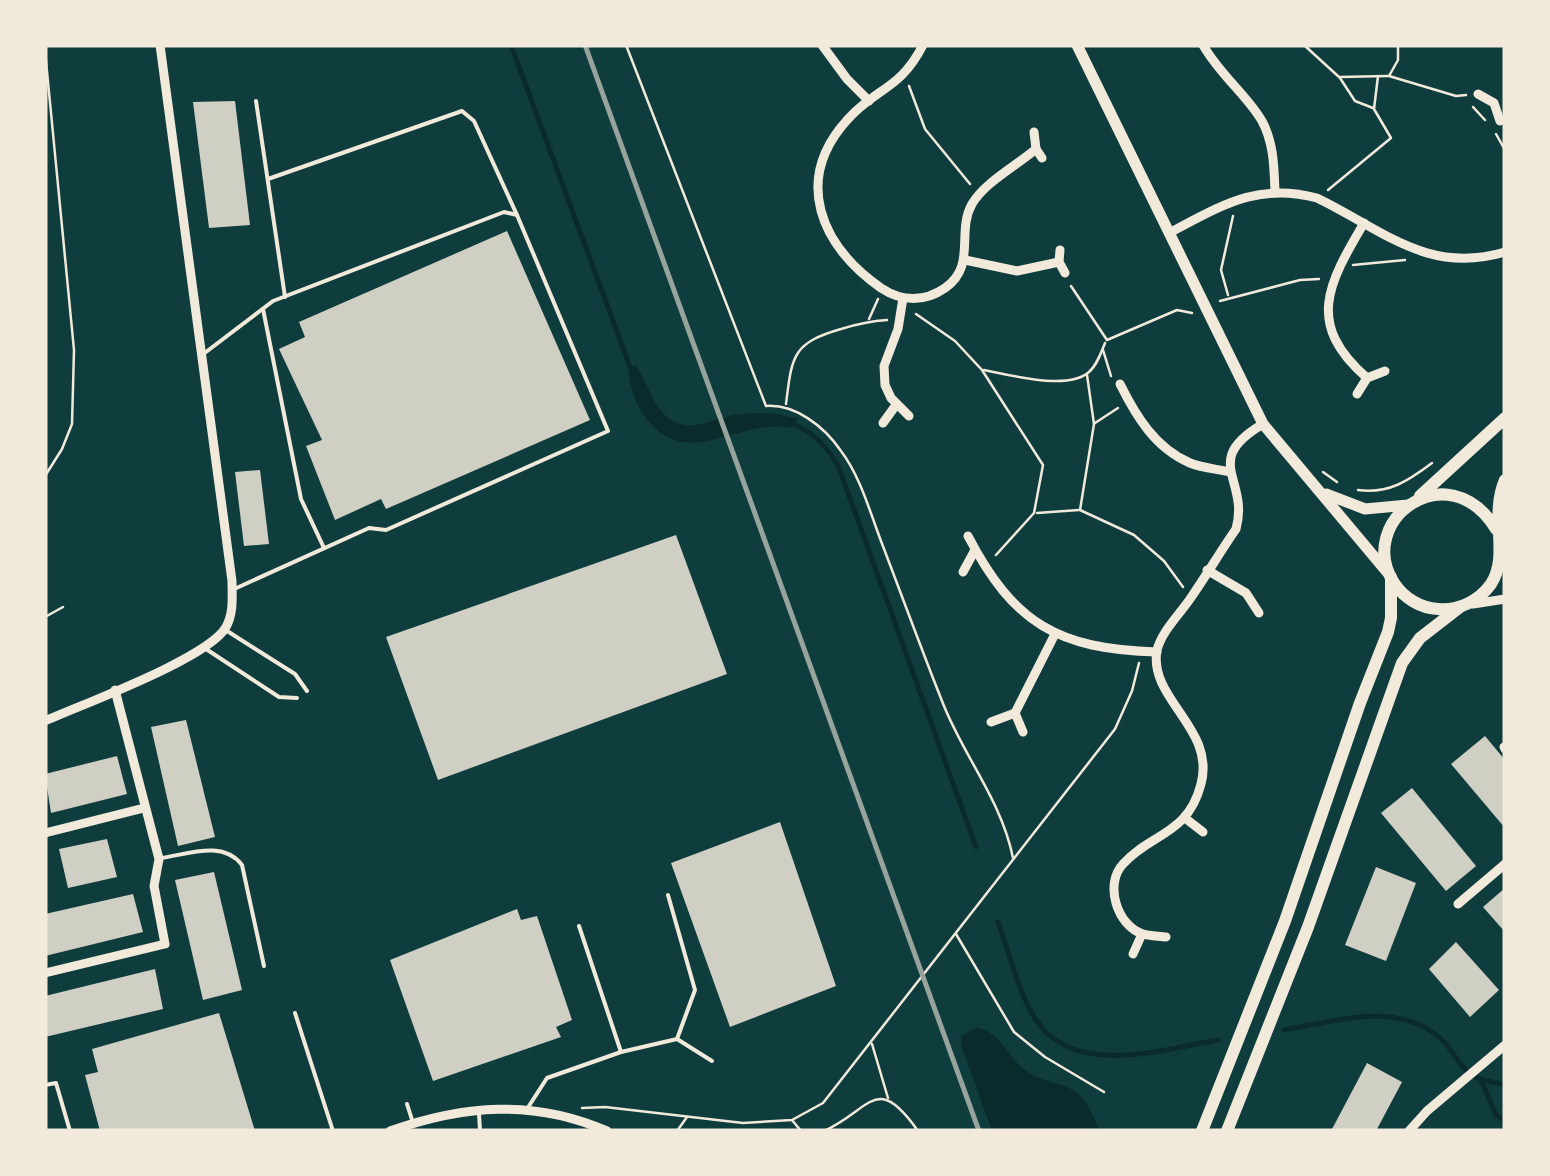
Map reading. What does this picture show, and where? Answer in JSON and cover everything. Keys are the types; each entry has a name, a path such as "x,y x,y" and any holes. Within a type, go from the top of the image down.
{"main road":[{"path":"1202,1131 1285,920 1388,632 1391,618 1387,536 1395,519 1411,503 1505,418"},
{"path":"1227,1131 1308,927 1402,663 1420,638 1479,597 1499,568 1505,480"},
{"path":"1411,503 1432,494 1452,494 1471,500 1486,513 1500,536"},
{"path":"1390,576 1412,602 1428,608 1462,607"}],"street":[{"path":"45,721 204,648 224,630 231,612 232,590 160,45"},
{"path":"822,45 869,101"},
{"path":"901,308 832,242 818,199 820,170 848,118 904,76 924,45"},
{"path":"1077,45 1263,424 1390,576"},
{"path":"1203,45 1217,70 1262,121 1271,144 1275,192"},
{"path":"1478,94 1494,104 1500,121"},
{"path":"1494,104 1505,96"},
{"path":"901,308 950,286 965,260 965,222 978,195 1039,154 1034,132"},
{"path":"1169,233 1234,200 1275,192 1317,198 1435,258 1482,259 1505,252"},
{"path":"1364,224 1336,270 1328,314 1340,351 1366,378"},
{"path":"965,260 1018,271 1059,256 1065,273"},
{"path":"901,308 884,366 885,385 896,405 909,416"},
{"path":"1358,394 1366,378 1385,371"},
{"path":"1120,384 1138,420 1164,446 1190,463 1230,472"},
{"path":"882,423 896,405"},
{"path":"1166,937 1142,934 1132,928 1119,910 1113,892 1116,874 1128,860 1185,818 1202,783 1202,754 1190,725 1167,692 1157,652 1168,628 1236,529 1240,513 1230,472 1232,452 1236,443 1263,424"},
{"path":"1318,489 1354,507 1376,509 1411,503"},
{"path":"968,536 986,568 1026,616 1055,634 1094,646 1157,652"},
{"path":"963,572 976,550"},
{"path":"1208,570 1246,593 1259,613"},
{"path":"1246,593 1256,584"},
{"path":"1462,607 1505,599"},
{"path":"991,722 1015,713 1055,634"},
{"path":"45,973 165,944 154,886 158,859 115,690"},
{"path":"1015,713 1023,732"},
{"path":"45,833 144,808"},
{"path":"1185,818 1203,832"},
{"path":"1458,904 1505,864"},
{"path":"1133,954 1142,934"},
{"path":"1409,1131 1505,1045"},
{"path":"390,1131 478,1108 552,1112 606,1131"}],"lane":[{"path":"256,101 285,297"},
{"path":"232,590 368,528 386,530 608,432 474,121 462,111 268,180"},
{"path":"201,356 263,308 285,297 504,212 516,215"},
{"path":"263,308 301,499 324,548"},
{"path":"224,630 295,674 308,691"},
{"path":"204,648 279,696 298,698"},
{"path":"158,859 220,850 238,859 264,966"},
{"path":"668,895 695,990 677,1039"},
{"path":"579,926 622,1052"},
{"path":"295,1013 333,1131"},
{"path":"527,1109 548,1078 622,1052 677,1039 712,1061"},
{"path":"45,1085 56,1082 70,1131"},
{"path":"407,1104 414,1123"},
{"path":"478,1108 480,1131"}],"path":[{"path":"626,45 766,406 786,405 841,450 864,498 946,711 993,800 1013,858"},
{"path":"1304,45 1340,77 1354,101 1374,109"},
{"path":"1389,76 1398,60 1398,45"},
{"path":"45,51 74,350 72,424 45,476"},
{"path":"904,76 926,129 978,195"},
{"path":"1317,198 1391,138 1374,109 1378,76"},
{"path":"1340,77 1389,76 1456,96 1478,94"},
{"path":"1463,96 1505,150"},
{"path":"1230,298 1221,270 1234,200"},
{"path":"1065,273 1107,340"},
{"path":"868,321 882,288"},
{"path":"786,405 794,360 806,341 901,308 917,314 955,341 982,370 1044,465 1034,513 986,568"},
{"path":"982,370 1050,381 1076,379 1087,375 1107,340 1177,310 1193,313"},
{"path":"1103,349 1113,382 1120,384"},
{"path":"1080,510 1094,424 1087,375"},
{"path":"1094,424 1130,404"},
{"path":"1323,471 1347,486 1379,492 1400,485 1432,463"},
{"path":"1034,513 1080,510 1134,535 1164,560 1191,597"},
{"path":"45,617 63,607"},
{"path":"552,1112 605,1107 743,1123 792,1120 823,1103 1116,729 1142,652"},
{"path":"955,932 1014,1032 1045,1057 1104,1092"},
{"path":"871,1042 889,1100"},
{"path":"824,1131 841,1123 868,1100 889,1100 902,1108 918,1131"},
{"path":"677,1131 688,1115"},
{"path":"792,1120 800,1131"}],"water":[{"path":"635,365 658,407 680,424 697,425 751,413 798,419 791,428 753,429 717,439 681,442 665,436 641,411 629,371"},
{"path":"976,1028 992,1034 1029,1073 1079,1094 1100,1131 992,1131 961,1045 961,1036"}],"building":[{"path":"235,101 250,225 209,228 193,102"},
{"path":"507,231 590,420 386,509 381,499 335,520 306,446 322,440 279,349 305,337 299,322"},
{"path":"260,470 269,544 244,546 235,472"},
{"path":"676,535 727,674 438,780 386,637"},
{"path":"186,720 215,837 178,846 151,727"},
{"path":"1485,736 1505,760 1505,828 1451,764"},
{"path":"117,756 127,794 51,813 45,774"},
{"path":"1412,788 1476,866 1446,891 1381,813"},
{"path":"780,822 836,986 730,1027 671,863"},
{"path":"107,839 117,877 68,888 59,849"},
{"path":"1376,867 1416,883 1386,961 1345,945"},
{"path":"214,872 242,990 203,1000 175,880"},
{"path":"1505,888 1505,932 1483,907"},
{"path":"133,894 143,932 45,956 45,914"},
{"path":"517,909 521,920 537,916 572,1020 556,1027 561,1037 433,1081 390,960"},
{"path":"1456,942 1499,990 1470,1017 1429,969"},
{"path":"155,969 163,1009 45,1037 45,996"},
{"path":"219,1013 255,1131 100,1131 85,1075 98,1072 92,1049"},
{"path":"1367,1063 1402,1082 1376,1131 1331,1131"}],"waterway":[{"path":"511,45 633,375"},
{"path":"790,423 819,441 839,468 976,847"},
{"path":"998,922 1026,1002 1039,1024 1056,1040 1099,1055 1148,1053 1218,1040"},
{"path":"1284,1030 1340,1019 1396,1018 1431,1031 1476,1077 1505,1084"},
{"path":"1481,1080 1496,1115 1505,1121"}],"railway":[{"path":"585,45 979,1131"}]}
